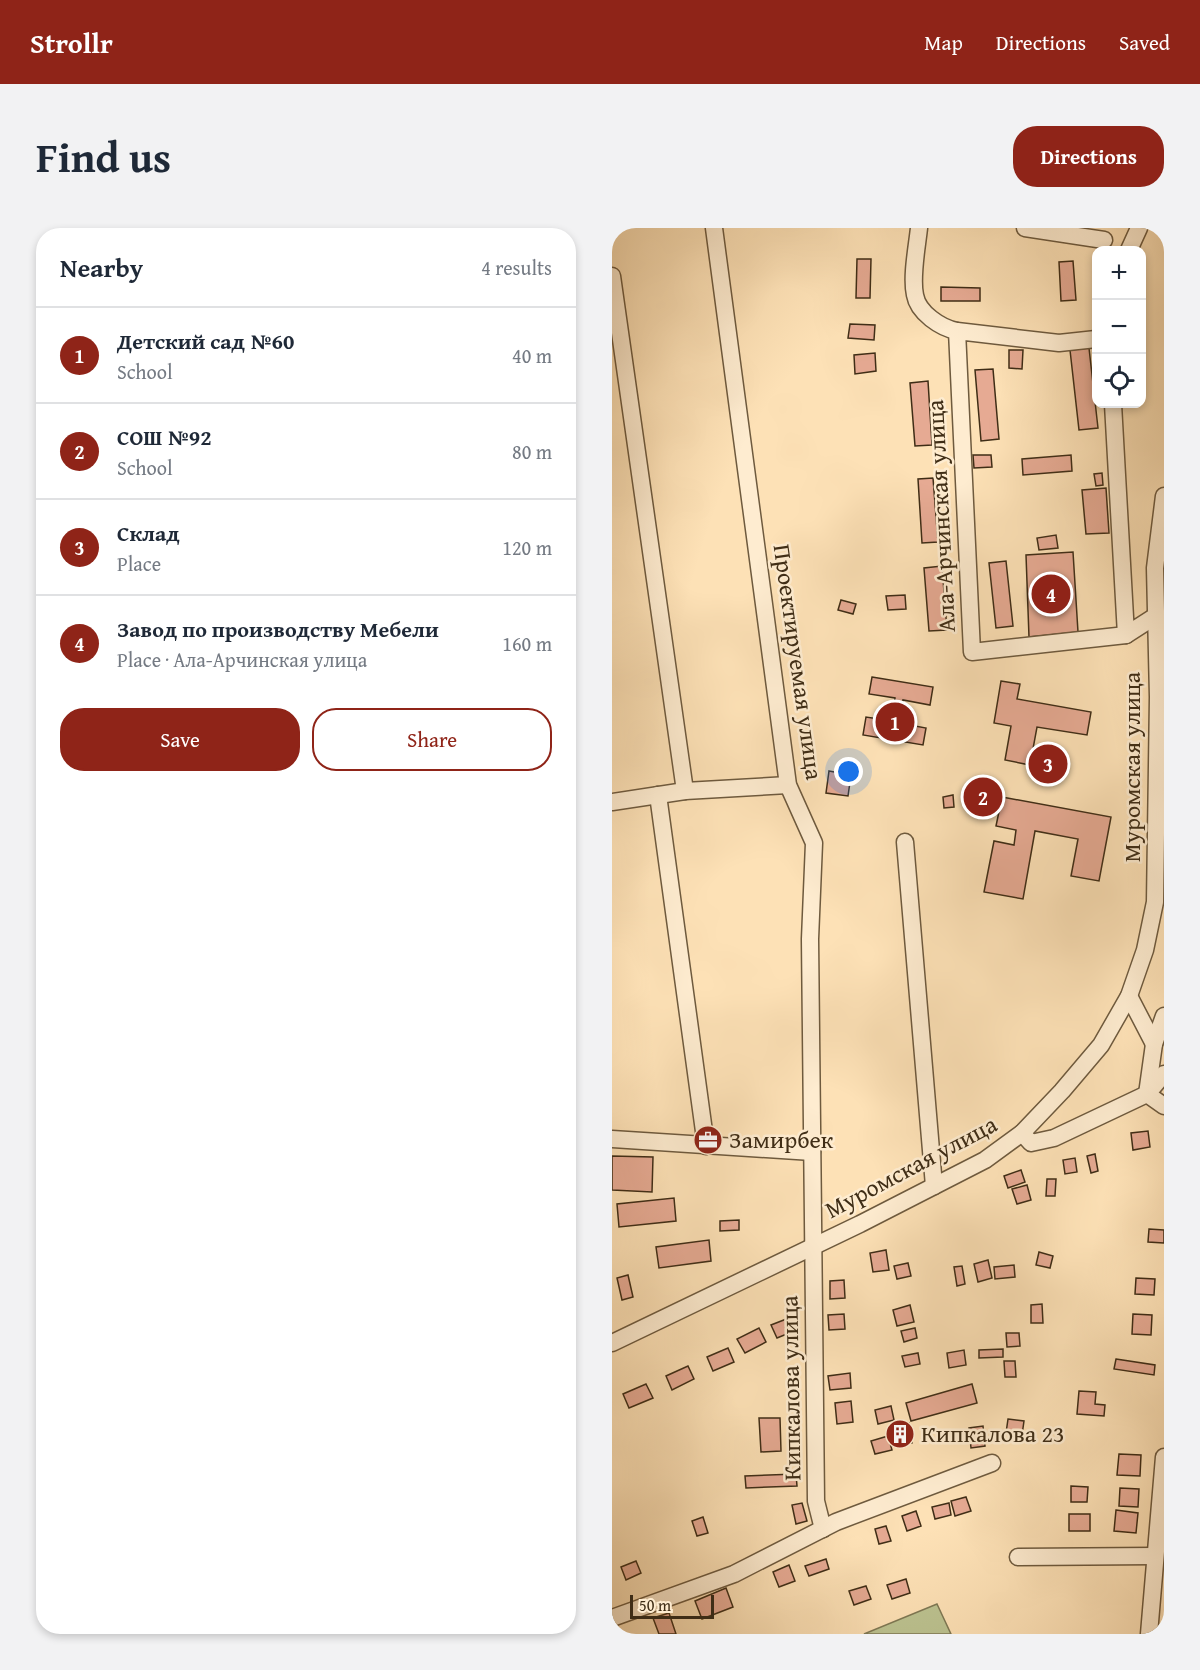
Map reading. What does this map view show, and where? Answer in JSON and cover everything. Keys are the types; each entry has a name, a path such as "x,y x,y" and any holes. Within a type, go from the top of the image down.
{"street":[{"name":"Проектируемая улица","path":"714,228 788,784 814,843 810,939 814,1246"},
{"path":"919,228 915,296 922,310 946,329 1059,343 1092,339"},
{"path":"1025,228 1104,239"},
{"path":"1131,246 1139,228"},
{"path":"612,276 685,791"},
{"name":"Ала-Арчинская улица","path":"957,331 972,652 1126,635 1159,617"},
{"path":"1113,408 1126,635"},
{"name":"Муромская улица","path":"612,1343 814,1246 985,1160 1022,1133 1101,1045 1129,996 1145,950 1155,902 1161,751 1159,617 1155,568 1164,496"},
{"path":"612,802 685,791 788,784"},
{"path":"658,795 706,1146"},
{"path":"905,842 934,1186"},
{"path":"1129,996 1154,1044"},
{"path":"1147,1094 1154,1044 1164,1016"},
{"path":"1022,1133 1031,1143 1054,1138 1147,1094 1164,1074"},
{"path":"1147,1094 1164,1106"},
{"path":"612,1139 812,1152"},
{"name":"Кипкалова улица","path":"814,1246 816,1501 823,1529"},
{"path":"1149,1634 1164,1457"},
{"path":"612,1618 734,1574 874,1505 992,1463"},
{"path":"1018,1557 1155,1556"}],"green space":[{"path":"937,1604 951,1634 864,1634"}],"building":[{"path":"857,259 871,259 870,298 856,298"},
{"path":"1073,261 1076,300 1061,301 1059,262"},
{"path":"941,287 980,288 980,301 941,301"},
{"path":"850,324 875,325 874,340 848,338"},
{"path":"1089,348 1092,408 1096,408 1098,428 1079,430 1070,350"},
{"path":"1009,350 1023,350 1022,369 1009,368"},
{"path":"875,353 876,371 855,374 854,355"},
{"path":"993,369 999,439 981,441 975,370"},
{"path":"928,381 932,445 915,446 910,383"},
{"path":"973,455 991,455 992,467 974,468"},
{"path":"1071,455 1072,471 1023,475 1022,459"},
{"path":"1102,473 1103,485 1096,486 1094,474"},
{"path":"933,478 938,542 922,543 918,479"},
{"path":"1106,488 1109,533 1086,534 1082,490"},
{"path":"1056,535 1058,548 1039,550 1037,538"},
{"path":"1073,552 1078,632 1029,637 1026,555"},
{"path":"1006,561 1013,626 996,628 989,563"},
{"path":"942,566 947,630 929,631 924,568"},
{"path":"905,595 906,609 888,610 886,596"},
{"path":"841,600 856,604 853,614 838,610"},
{"path":"872,677 933,687 930,705 903,700 899,723 926,728 923,745 863,735 866,717 892,721 895,698 869,694"},
{"path":"1001,681 1020,684 1017,699 1091,712 1087,735 1037,727 1030,765 1005,760 1011,726 994,723"},
{"path":"1034,753 1064,758 1062,775 1031,770"},
{"path":"829,771 851,775 848,796 826,793"},
{"path":"953,795 954,807 944,808 943,797"},
{"path":"1002,797 1111,817 1099,881 1071,876 1078,839 1035,831 1023,899 984,892 994,841 1014,845 1016,830 996,826"},
{"path":"1148,1131 1150,1147 1133,1150 1131,1133"},
{"path":"1095,1154 1098,1171 1091,1173 1087,1156"},
{"path":"612,1156 653,1157 652,1192 612,1190"},
{"path":"1075,1158 1077,1172 1065,1174 1063,1160"},
{"path":"1021,1170 1025,1182 1008,1188 1004,1176"},
{"path":"1047,1179 1056,1179 1055,1196 1046,1196"},
{"path":"1027,1185 1031,1200 1017,1204 1012,1189"},
{"path":"674,1198 676,1221 619,1227 617,1204"},
{"path":"739,1220 739,1230 720,1231 720,1221"},
{"path":"1149,1229 1164,1230 1164,1243 1148,1242"},
{"path":"709,1240 711,1261 659,1268 656,1247"},
{"path":"886,1250 889,1270 873,1272 870,1253"},
{"path":"1039,1252 1053,1256 1050,1268 1036,1265"},
{"path":"988,1260 992,1278 978,1282 974,1264"},
{"path":"908,1263 911,1276 897,1279 894,1266"},
{"path":"1014,1265 1015,1277 995,1279 994,1267"},
{"path":"962,1266 965,1284 957,1286 954,1267"},
{"path":"628,1275 633,1297 622,1300 617,1278"},
{"path":"1136,1278 1155,1279 1154,1295 1135,1294"},
{"path":"844,1280 845,1298 830,1299 830,1281"},
{"path":"1042,1304 1043,1323 1031,1323 1031,1305"},
{"path":"910,1305 914,1322 897,1326 893,1310"},
{"path":"844,1314 845,1329 829,1330 828,1315"},
{"path":"1133,1314 1152,1315 1151,1335 1132,1334"},
{"path":"794,1316 799,1329 777,1338 771,1325"},
{"path":"759,1328 766,1342 745,1353 737,1339"},
{"path":"915,1328 917,1338 904,1342 901,1331"},
{"path":"1006,1333 1019,1333 1020,1346 1007,1347"},
{"path":"728,1348 734,1362 713,1371 707,1357"},
{"path":"1003,1349 1003,1357 979,1358 979,1350"},
{"path":"964,1350 966,1365 949,1368 947,1353"},
{"path":"918,1353 920,1364 905,1367 902,1356"},
{"path":"1116,1359 1155,1365 1154,1375 1114,1369"},
{"path":"1004,1361 1015,1361 1016,1377 1005,1377"},
{"path":"688,1366 694,1379 672,1390 666,1376"},
{"path":"850,1373 851,1388 830,1390 828,1376"},
{"path":"646,1384 653,1398 629,1408 623,1394"},
{"path":"972,1384 977,1403 911,1421 906,1403"},
{"path":"1079,1391 1096,1392 1095,1404 1105,1405 1104,1416 1077,1414"},
{"path":"851,1401 853,1422 837,1424 835,1403"},
{"path":"891,1406 894,1420 878,1424 875,1410"},
{"path":"759,1418 780,1418 781,1451 761,1452"},
{"path":"1008,1419 1024,1421 1022,1435 1006,1433"},
{"name":"Кипкалова 23","path":"909,1423 912,1443 893,1446 889,1426"},
{"path":"983,1426 985,1446 971,1448 969,1428"},
{"path":"888,1436 892,1450 875,1454 871,1441"},
{"path":"1119,1454 1141,1455 1140,1476 1117,1475"},
{"path":"796,1474 797,1486 746,1488 745,1476"},
{"path":"1071,1486 1088,1487 1087,1502 1071,1502"},
{"path":"1120,1488 1139,1489 1138,1507 1119,1506"},
{"path":"966,1497 971,1511 955,1516 951,1501"},
{"path":"802,1503 807,1521 796,1524 792,1505"},
{"path":"949,1503 951,1515 935,1519 932,1507"},
{"path":"1116,1510 1138,1513 1136,1533 1114,1531"},
{"path":"916,1511 921,1526 907,1531 902,1516"},
{"path":"1069,1514 1090,1514 1090,1531 1069,1531"},
{"path":"703,1517 708,1533 697,1536 692,1521"},
{"path":"886,1526 891,1541 879,1544 875,1529"},
{"path":"826,1559 829,1569 809,1576 805,1566"},
{"path":"636,1561 641,1573 626,1580 621,1567"},
{"path":"789,1565 795,1581 779,1587 773,1572"},
{"path":"906,1579 910,1593 892,1599 887,1585"},
{"path":"866,1586 871,1599 854,1605 849,1591"},
{"path":"726,1588 733,1607 702,1619 695,1601"},
{"path":"669,1613 676,1634 659,1634 653,1618"}],"place":[{"name":"Завод по производству Мебели","path":"1051,594"},
{"name":"Детский сад №60","path":"895,722"},
{"name":"Склад","path":"1048,764"},
{"name":"СОШ №92","path":"983,797"},
{"name":"Замирбек","path":"708,1140"},
{"name":"Кипкалова 23","path":"900,1434"}]}
